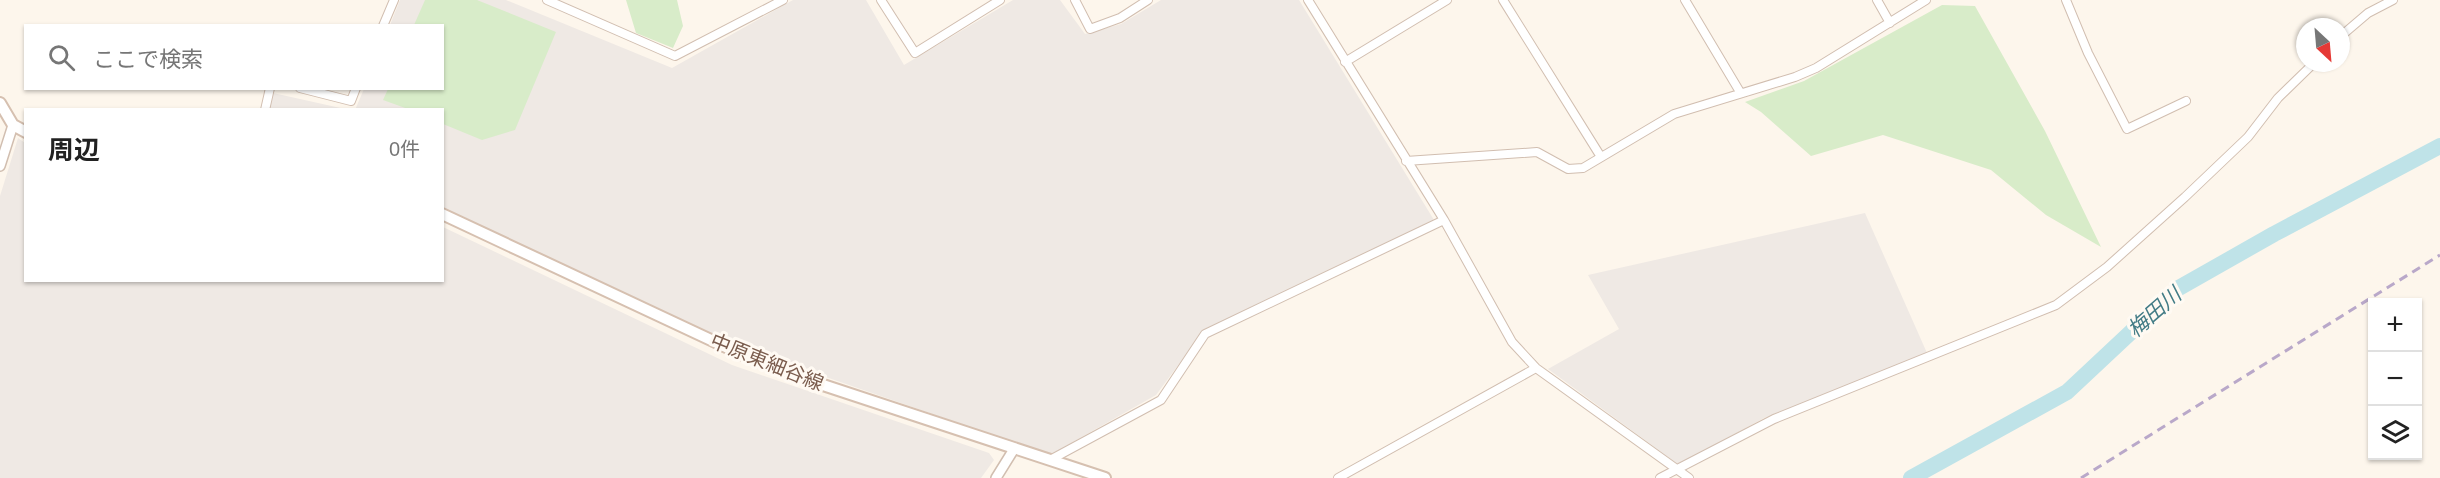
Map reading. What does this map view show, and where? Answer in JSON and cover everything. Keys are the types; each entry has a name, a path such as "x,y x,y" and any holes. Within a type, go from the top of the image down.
{"main road":[{"path":"0,103 13,125 24,131"},
{"name":"中原東細谷線","path":"444,215 743,355 820,384 1105,478"}],"street":[{"path":"384,24 394,0"},
{"path":"547,0 675,56 783,0"},
{"path":"881,0 915,53 1000,0"},
{"path":"1075,0 1090,29 1120,18 1148,0"},
{"path":"1308,0 1444,220 1506,332 1536,368 1689,478"},
{"path":"1345,62 1447,0"},
{"path":"1503,0 1601,157"},
{"path":"1685,0 1740,92"},
{"path":"1877,0 1890,23"},
{"path":"1406,161 1537,152 1568,169 1583,168 1674,114 1795,77 1816,68 1926,0"},
{"path":"2066,0 2088,53 2127,129 2186,101"},
{"path":"2350,28 2368,13 2393,0"},
{"path":"1660,478 1774,419 2056,305 2107,267 2185,197 2248,137 2278,98 2305,72"},
{"path":"265,108 270,90"},
{"path":"308,90 351,101 355,90"},
{"path":"0,166 13,125"},
{"path":"1050,460 1161,400 1205,334 1444,220"},
{"path":"1338,478 1536,368"},
{"path":"996,478 1014,449"}],"shaded area":[{"path":"400,0 506,0 672,68 793,0 866,0 904,65 1013,0 1060,0 1085,34 1121,24 1161,0 1299,0 1434,220 1432,224 1202,333 1156,395 1050,455 740,347 444,211 444,108 356,108 364,90 444,90 444,24 390,24"},
{"path":"273,93 340,108 269,108"},
{"path":"18,138 24,142 24,282 444,282 444,227 732,365 989,453 994,460 981,478 0,478 0,196"},
{"path":"1865,213 1927,353 1764,418 1679,465 1548,369 1619,329 1588,275"}],"green space":[{"path":"425,0 477,0 556,32 515,130 482,140 444,124 444,108 405,108 383,100 388,90 444,90 444,24 414,24"},
{"path":"626,0 677,0 683,26 673,48 636,33"},
{"path":"1942,5 1975,6 2045,131 2101,247 2046,215 1991,170 1883,135 1811,156 1761,112 1745,102 1804,81"}],"waterway":[{"name":"梅田川","path":"1911,478 2067,392 2177,289 2274,234 2440,146"}],"railway":[{"path":"2081,478 2440,255"}]}
